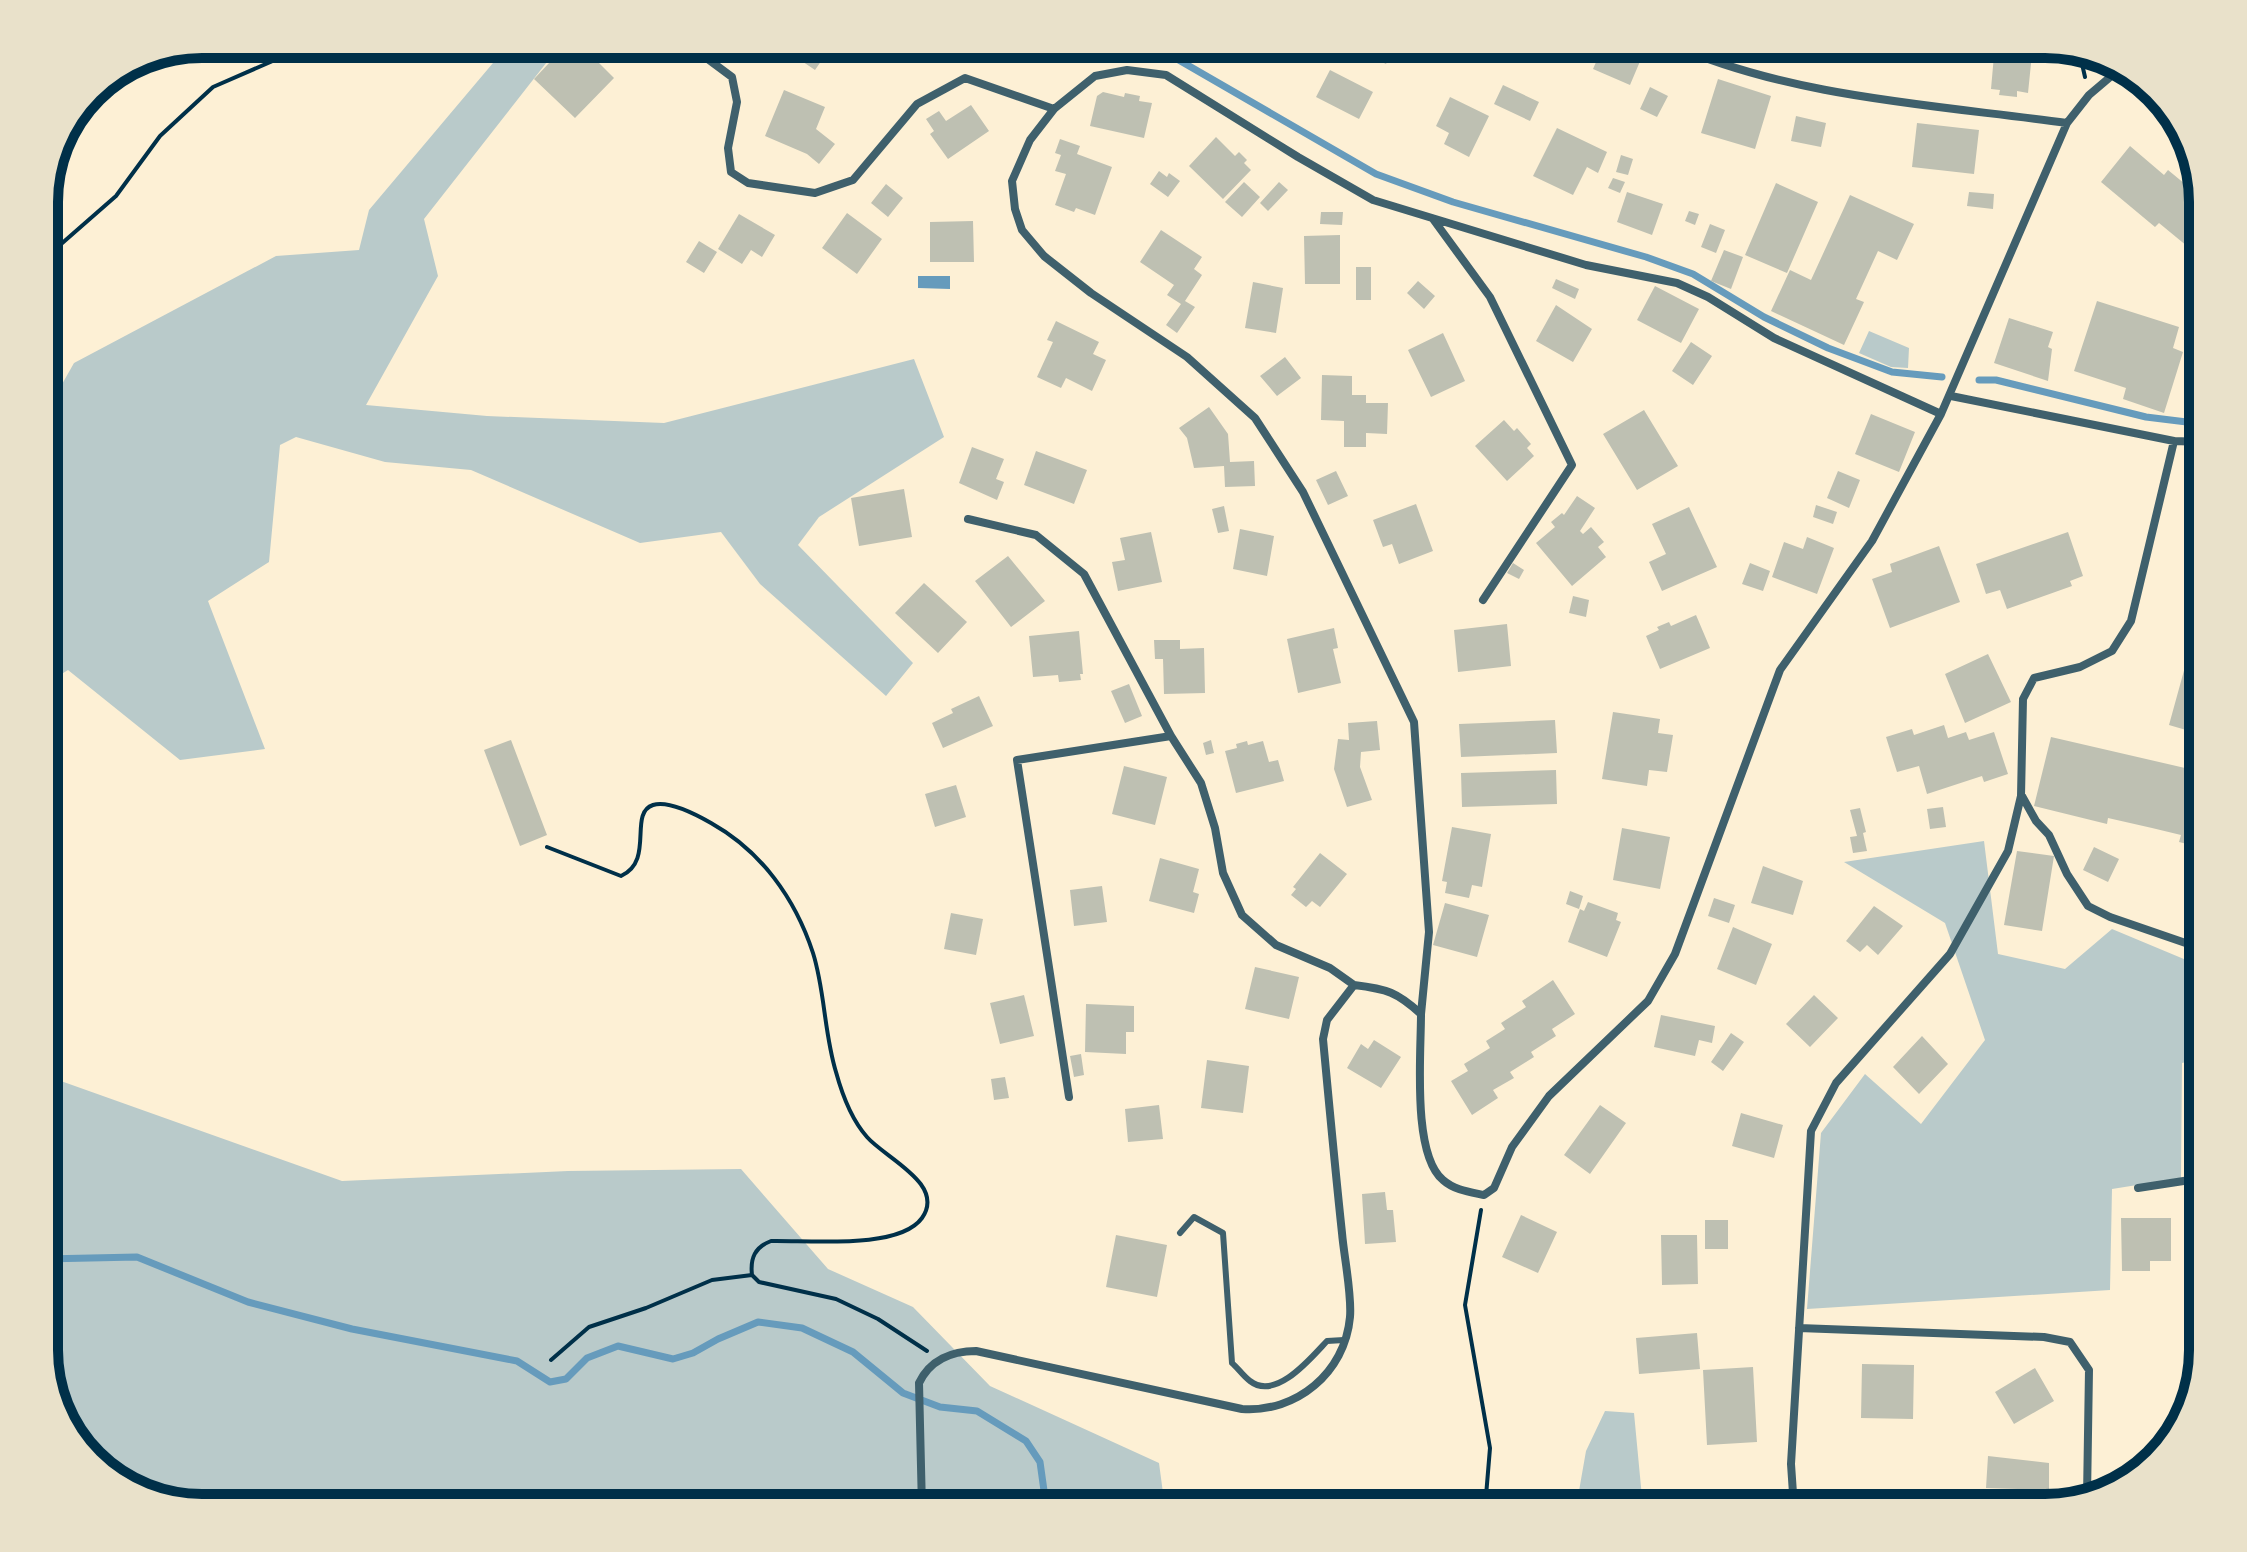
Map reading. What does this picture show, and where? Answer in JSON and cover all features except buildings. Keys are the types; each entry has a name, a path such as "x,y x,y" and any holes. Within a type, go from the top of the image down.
{"street":[{"path":"706,58 732,77 737,102 728,148 731,172 748,183 815,193 853,180 917,104 965,78 1054,109"},
{"path":"1710,58 1760,76 1859,95 2067,123"},
{"path":"1941,414 1774,338 1708,297 1677,283 1586,265 1373,200 1166,75 1127,70 1095,76 1054,109 1030,140 1012,181 1015,209 1022,230 1044,256 1091,293 1187,357 1255,418 1303,492 1414,722 1429,932 1421,1014 1422,1132 1428,1161 1443,1181 1484,1195 1494,1188 1512,1147 1549,1096 1648,1001 1675,954 1780,670 1872,541 1951,396 2067,123 2089,95 2113,75"},
{"path":"1432,219 1490,297 1572,465 1483,600"},
{"path":"1951,396 2189,442"},
{"path":"1793,1494 1791,1464 1811,1131 1836,1083 1950,954 2008,851 2021,796 2023,699 2034,678 2080,667 2112,651 2131,621 2174,441"},
{"path":"968,519 1036,535 1084,574 1171,736 1201,783 1215,828 1223,873 1242,915 1276,945 1330,968 1354,985 1378,988 1402,997 1421,1014"},
{"path":"1069,1097 1017,760 1171,736"},
{"path":"2021,796 2049,835 2067,874 2088,906 2110,917 2189,944"},
{"path":"921,1494 919,1383 925,1371 939,1359 960,1351 976,1351 1242,1409 1262,1410 1293,1401 1320,1381 1335,1364 1350,1318 1323,1039 1327,1020 1354,985"},
{"path":"2138,1188 2189,1180"},
{"path":"1799,1328 2044,1337 2070,1342 2089,1370 2087,1488"}],"lane":[{"path":"1180,1233 1194,1217 1223,1233 1232,1363 1252,1383 1271,1386 1294,1375 1327,1341 1344,1340"}],"path":[{"path":"58,247 116,196 160,136 213,87 281,58"},
{"path":"547,847 621,876 631,872 641,851 641,821 645,811 654,805 668,806 699,816 719,827 757,855 778,882 813,954 829,1045 847,1104 865,1135 920,1182 928,1198 921,1220 903,1232 872,1241 771,1241 760,1245 753,1255 752,1275 759,1282 836,1299 857,1308 939,1359"},
{"path":"1484,1195 1465,1305 1490,1448 1486,1494"},
{"path":"551,1360 589,1327 646,1308 712,1280 752,1275"}],"shaded area":[{"path":"497,58 550,58 424,219 438,276 366,405 487,416 664,423 914,359 944,437 819,517 798,545 913,663 886,696 760,584 721,532 640,543 471,470 385,462 296,437 280,445 269,562 208,601 265,749 180,760 68,670 58,676 58,391 74,363 276,256 359,250 369,210"},
{"path":"1869,331 1909,348 1908,368 1891,367 1859,353"},
{"path":"1984,841 1998,954 2065,969 2112,929 2189,961 2189,1061 2182,1063 2181,1178 2112,1189 2110,1290 1807,1309 1821,1133 1865,1074 1921,1124 1985,1040 1945,923 1844,862"},
{"path":"58,1080 342,1181 568,1171 741,1169 828,1269 913,1307 990,1386 1159,1463 1163,1494 202,1494 155,1486 122,1470 94,1445 77,1422 61,1378 58,1360"},
{"path":"1605,1411 1634,1413 1642,1494 1578,1494 1586,1451"}],"water":[{"path":"918,276 950,276 950,289 918,288"}],"waterway":[{"path":"1175,58 1376,174 1453,202 1646,257 1693,274 1764,317 1828,348 1892,372 1942,377"},
{"path":"1979,380 1996,380 2146,417 2189,422"},
{"path":"58,1259 137,1257 248,1302 352,1329 517,1361 550,1382 566,1379 587,1358 618,1346 673,1359 693,1353 758,1322 802,1328 853,1352 903,1393 940,1407 977,1411 1026,1441 1040,1462 1044,1494"}]}
